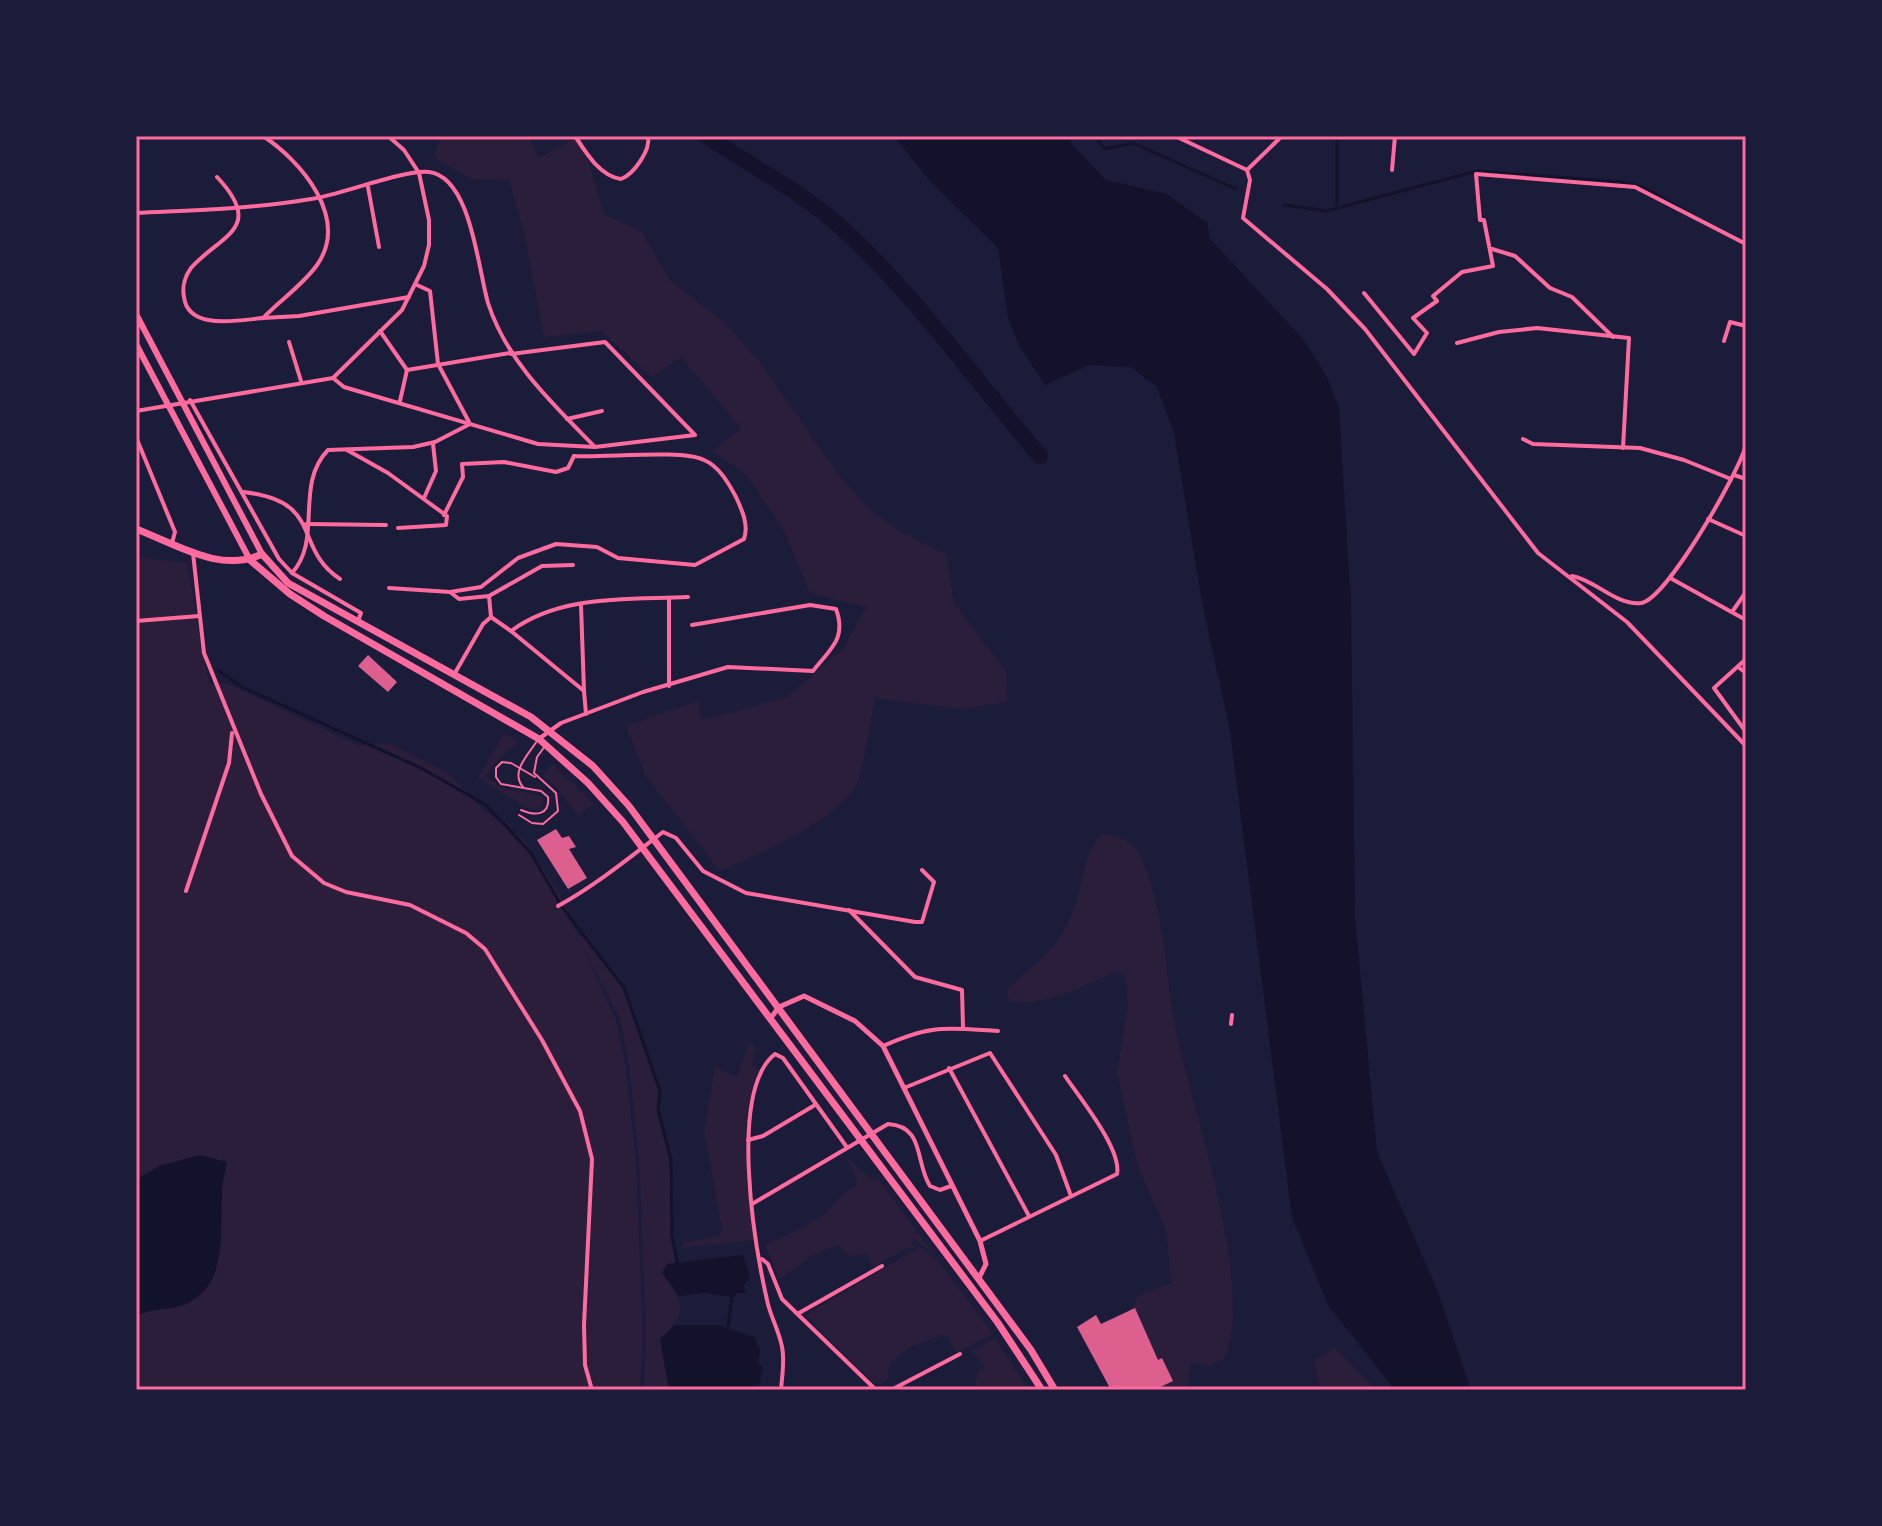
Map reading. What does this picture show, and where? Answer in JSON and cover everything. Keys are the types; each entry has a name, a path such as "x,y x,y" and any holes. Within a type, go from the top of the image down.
{"main road":[{"path":"136,314 187,401 262,554 288,583 552,732 593,766 654,839 779,1007 1031,1350 1055,1390"},
{"path":"136,344 250,560 290,594 324,616 542,742 607,804 998,1323 1042,1390"},
{"path":"136,529 226,563 250,560 262,554"}],"street":[{"path":"263,136 295,163 320,197 327,226 323,254 307,277 263,318"},
{"path":"136,411 333,378 402,310 417,285 429,245 429,220 419,173 404,150 388,136"},
{"path":"575,136 602,171 610,178 621,179 636,166 649,146 648,136"},
{"path":"1175,136 1247,170 1250,180 1243,218 1327,289 1365,329 1538,553 1627,622 1746,746"},
{"path":"1247,170 1282,136"},
{"path":"1392,170 1395,136"},
{"path":"136,213 237,208 320,197 419,173 438,175 460,193 488,302 511,353 595,447"},
{"path":"1364,293 1414,354 1427,333 1413,318 1437,301 1433,296 1462,272 1493,266 1484,220 1480,220 1476,174 1635,187 1746,244"},
{"path":"217,177 237,208 234,231 192,267 186,277 184,301 187,310 200,319 299,316 409,297"},
{"path":"368,185 379,247"},
{"path":"1491,248 1515,256 1550,288 1572,297 1613,337"},
{"path":"417,285 430,291 438,364 470,424"},
{"path":"1724,341 1730,322 1746,326"},
{"path":"1457,343 1499,332 1537,328 1629,338 1623,448"},
{"path":"380,331 407,370 400,402"},
{"path":"289,342 301,382"},
{"path":"333,378 344,387 538,444 595,447 695,435 605,342 407,370"},
{"path":"187,401 243,492 272,547 292,573 361,613 357,622"},
{"path":"567,419 602,411"},
{"path":"292,573 302,559 309,482 316,462 328,450 433,443 470,424"},
{"path":"136,437 175,532 172,543"},
{"path":"1523,439 1533,444 1662,453 1746,479"},
{"path":"424,498 436,471 433,443"},
{"path":"1570,576 1588,580 1631,602 1643,603 1653,597 1672,579 1732,477 1746,445"},
{"path":"398,528 446,525 444,515 463,477 462,464 504,462 556,472 568,468 574,456 574,447"},
{"path":"345,449 424,498 444,515"},
{"path":"389,588 450,592 481,587 518,558 551,545 597,547 618,558 695,565 744,539 745,522 733,492 719,471 704,459 672,454 619,458 574,456"},
{"path":"243,492 280,500 306,524 318,556 340,579"},
{"path":"1707,518 1746,536"},
{"path":"306,524 386,525"},
{"path":"193,551 199,616 208,664 261,794 292,856 324,883 346,892 410,905 466,933 485,949 542,1040 580,1111 592,1159 584,1325 585,1365 592,1390"},
{"path":"450,592 459,599 489,596 542,566 573,565"},
{"path":"1672,579 1746,620"},
{"path":"1732,612 1746,592"},
{"path":"489,596 491,617 584,691"},
{"path":"511,631 551,610 581,604 688,597"},
{"path":"669,598 669,686"},
{"path":"581,604 586,714"},
{"path":"542,742 561,723 728,667 813,671 840,636 842,625 836,609 810,605 692,625"},
{"path":"136,621 199,616"},
{"path":"454,675 483,624 491,617"},
{"path":"1746,659 1714,688 1746,732"},
{"path":"1738,667 1746,673"},
{"path":"542,742 552,732"},
{"path":"186,891 229,763 232,733"},
{"path":"558,906 619,863 635,857 663,832 670,833 703,871 746,893 922,922 934,882 922,870"},
{"path":"847,908 857,922 915,977 962,990 963,1027"},
{"path":"770,1019 779,1007 804,996 855,1021 883,1046 980,1241 986,1264 979,1279"},
{"path":"1231,1024 1232,1015"},
{"path":"883,1046 917,1031 963,1027 998,1031"},
{"path":"904,1088 990,1053 1056,1155 1071,1196"},
{"path":"781,1390 783,1350 767,1303 752,1204 748,1140 755,1087 768,1060 775,1054 783,1058 815,1105 848,1145"},
{"path":"949,1068 1029,1216"},
{"path":"980,1241 1117,1174 1118,1169 1100,1128 1065,1076"},
{"path":"748,1140 763,1136 815,1105"},
{"path":"752,1204 880,1127 897,1125 906,1129 917,1144 927,1183 940,1190 951,1186"},
{"path":"760,1257 768,1264 782,1299 876,1390"},
{"path":"799,1313 882,1266"},
{"path":"891,1390 960,1354"}],"lane":[{"path":"527,789 519,783 520,768 542,742"},
{"path":"535,777 542,742"},
{"path":"519,815 537,824 548,822 556,814 559,799 535,777 502,762 496,768 496,777 505,786 536,790 548,797 546,810 535,815 521,810"},
{"path":"536,790 541,787 540,781"}],"shaded area":[{"path":"441,136 528,136 539,158 581,136 604,214 642,232 670,280 726,324 762,365 838,474 871,511 906,535 946,554 954,603 1006,671 1007,702 961,709 875,698 864,759 855,788 829,814 811,826 720,871 646,776 626,726 698,701 701,720 786,698 843,649 866,607 810,593 785,533 746,474 712,451 741,428 681,357 652,377 601,331 544,337 524,233 509,180 471,179 434,157"},
{"path":"894,136 1064,136 1106,180 1167,194 1207,223 1210,239 1304,340 1326,375 1339,408 1351,606 1355,918 1377,1152 1438,1292 1471,1390 1395,1390 1328,1305 1292,1217 1230,731 1201,597 1174,433 1157,387 1131,367 1089,365 1045,385 1019,345 1008,318 998,248 929,180"},
{"path":"136,557 187,563 209,684 226,683 357,745 391,744 447,772 485,811 525,841 561,896 576,932 590,944 624,989 659,1092 658,1111 670,1161 675,1263 667,1264 680,1310 672,1327 660,1339 669,1390 644,1390 646,1329 639,1159 629,1065 620,1019 580,941 616,1020 626,1068 636,1162 643,1335 640,1390 136,1390"},
{"path":"504,733 518,742 486,776 503,789 540,795 544,803 537,810 527,808 478,778"},
{"path":"552,764 594,804 578,816 556,786 543,776"},
{"path":"1101,834 1122,838 1135,848 1154,894 1176,1031 1227,1245 1232,1328 1224,1359 1208,1366 1191,1362 1187,1390 1145,1390 1129,1319 1138,1295 1171,1283 1166,1230 1138,1167 1117,1073 1128,1006 1126,976 1115,972 1062,994 1033,1002 1009,999 1007,990 1050,950 1064,930 1075,906 1086,862"},
{"path":"749,1044 756,1046 752,1065 758,1069 746,1133 747,1176 755,1240 682,1248 683,1243 719,1236 722,1228 704,1131 715,1067 737,1077"},
{"path":"200,1155 227,1162 222,1185 220,1253 211,1281 190,1302 136,1316 136,1180 159,1166"},
{"path":"845,1156 872,1180 878,1179 935,1256 915,1239 911,1243 914,1248 906,1248 873,1267 866,1254 850,1256 838,1245 813,1255 780,1279 765,1245 823,1215 856,1186 857,1179"},
{"path":"915,1243 939,1262 993,1334 956,1353 948,1337 943,1335 910,1347 889,1363 888,1379 880,1384 873,1382 806,1315 918,1248"},
{"path":"743,1255 750,1277 744,1285 746,1293 737,1293 734,1297 705,1293 679,1296 662,1273 667,1264"},
{"path":"675,1325 718,1325 754,1337 760,1350 758,1364 763,1367 758,1390 669,1390 660,1339"},
{"path":"995,1338 1029,1390 977,1390 975,1387 978,1371 985,1367 972,1351"},
{"path":"1335,1348 1376,1390 1320,1390 1314,1360"}],"building":[{"path":"368,655 397,682 388,692 358,666"},
{"path":"556,829 562,838 569,836 576,847 569,849 587,878 568,889 537,840"},
{"path":"1135,1308 1158,1360 1162,1358 1173,1381 1154,1390 1111,1390 1077,1327 1096,1315 1101,1324"}],"waterway":[{"path":"706,136 794,192 843,229 895,281 1040,456"},
{"path":"1067,140 1082,136"},
{"path":"1100,136 1098,141 1105,149 1133,143 1236,189"},
{"path":"1337,136 1337,208"},
{"path":"1285,205 1326,211 1477,171 1624,182 1645,188 1689,213"},
{"path":"218,670 242,687 421,768 486,805 531,853 559,902"},
{"path":"562,907 624,988 660,1091 658,1110 671,1160 672,1237 678,1266"},
{"path":"728,1328 732,1296"}]}
